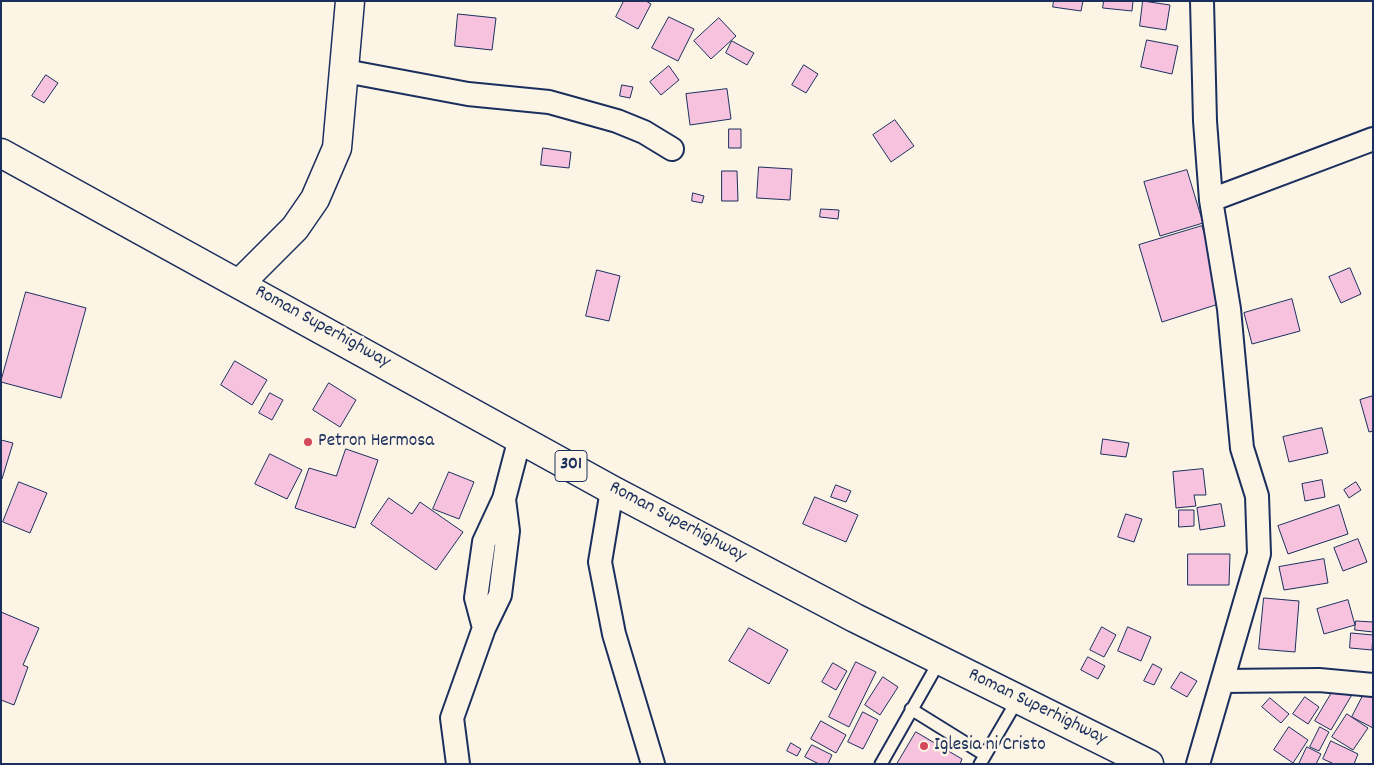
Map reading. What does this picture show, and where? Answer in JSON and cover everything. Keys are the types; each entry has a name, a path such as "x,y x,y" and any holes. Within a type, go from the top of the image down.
{"main road":[{"path":"240,283 295,228 315,198 337,148 346,70 350,1"},
{"name":"Roman Superhighway","path":"1,153 240,283 612,490 940,660 1149,764"}],"street":[{"path":"1198,764 1259,554 1256,496 1242,448 1229,309 1211,200 1205,121 1202,1"},
{"path":"346,70 468,94 549,102 618,121 644,132 672,149"},
{"path":"1211,200 1373,139"},
{"path":"458,764 452,718 484,628 500,595 508,531 504,498 520,438"},
{"path":"612,490 600,562 614,634 653,764"},
{"path":"1223,681 1318,680 1373,685"}],"lane":[{"path":"881,764 940,660"},
{"path":"911,710 982,759 1018,699"}],"building":[{"path":"624,1 646,1 651,4 638,29 616,17"},
{"path":"1054,1 1083,1 1081,11 1053,7"},
{"path":"1104,1 1133,1 1132,11 1103,8"},
{"path":"1143,1 1170,5 1166,30 1140,26"},
{"path":"458,14 496,18 492,50 455,46"},
{"path":"669,17 694,29 678,61 652,48"},
{"path":"719,18 736,36 711,59 694,41"},
{"path":"1147,40 1178,46 1172,74 1141,67"},
{"path":"732,41 754,53 747,65 726,53"},
{"path":"804,65 818,74 806,93 792,85"},
{"path":"669,66 679,80 661,95 650,82"},
{"path":"46,75 58,83 44,103 32,96"},
{"path":"622,85 633,87 630,98 620,96"},
{"path":"727,89 731,119 690,125 686,94"},
{"path":"895,120 914,146 891,162 873,135"},
{"path":"729,129 741,129 741,148 729,148"},
{"path":"543,148 571,152 569,168 541,165"},
{"path":"759,167 792,169 790,200 757,198"},
{"path":"1187,170 1203,223 1160,236 1144,182"},
{"path":"722,171 737,171 738,201 722,201"},
{"path":"693,193 704,196 702,203 692,201"},
{"path":"821,209 839,210 838,219 820,217"},
{"path":"1202,226 1225,302 1162,322 1139,245"},
{"path":"1350,268 1361,294 1341,303 1329,277"},
{"path":"597,270 620,276 609,321 586,316"},
{"path":"26,292 86,308 61,398 1,382"},
{"path":"1292,299 1300,331 1252,344 1244,313"},
{"path":"235,361 267,380 252,405 221,385"},
{"path":"329,383 356,400 340,427 313,410"},
{"path":"270,393 283,400 272,420 259,413"},
{"path":"1373,396 1373,431 1369,432 1360,400"},
{"path":"1322,428 1328,453 1289,462 1283,437"},
{"path":"1103,439 1129,443 1126,457 1101,454"},
{"path":"1,440 13,443 2,479 1,479"},
{"path":"346,449 378,460 355,528 295,508 309,468 336,476"},
{"path":"270,454 302,470 287,499 255,484"},
{"path":"1203,469 1206,495 1194,495 1196,506 1176,508 1173,472"},
{"path":"449,472 474,482 459,519 433,509"},
{"path":"1322,480 1325,497 1305,501 1302,484"},
{"path":"19,482 47,493 30,533 3,522"},
{"path":"1356,482 1361,490 1349,498 1344,490"},
{"path":"836,485 851,491 846,502 831,497"},
{"path":"815,497 858,515 846,542 803,524"},
{"path":"389,498 412,514 420,502 463,532 436,570 371,524"},
{"path":"1221,504 1225,526 1200,530 1197,508"},
{"path":"1339,505 1348,534 1288,554 1278,526"},
{"path":"1179,510 1194,510 1194,526 1179,527"},
{"path":"1126,514 1142,519 1134,542 1118,537"},
{"path":"1358,539 1367,562 1343,571 1334,548"},
{"path":"1188,554 1230,554 1229,585 1188,585"},
{"path":"1324,559 1328,583 1284,590 1279,567"},
{"path":"1264,598 1299,601 1295,652 1259,649"},
{"path":"1348,600 1355,625 1324,634 1317,609"},
{"path":"1,612 39,628 23,665 28,667 14,705 1,700"},
{"path":"1356,621 1373,622 1373,632 1355,630"},
{"path":"1102,627 1116,635 1104,657 1090,650"},
{"path":"1128,627 1151,637 1141,661 1118,651"},
{"path":"749,628 788,650 769,684 729,661"},
{"path":"1351,633 1373,635 1372,650 1350,648"},
{"path":"1088,657 1105,666 1098,679 1081,670"},
{"path":"856,662 876,672 849,727 829,717"},
{"path":"833,663 847,671 836,690 822,682"},
{"path":"1153,664 1162,669 1154,685 1144,681"},
{"path":"1181,672 1197,681 1187,697 1171,688"},
{"path":"883,677 898,687 880,715 865,705"},
{"path":"1337,684 1353,693 1331,730 1315,721"},
{"path":"1368,686 1373,688 1373,728 1352,717"},
{"path":"1305,697 1319,707 1308,724 1293,714"},
{"path":"1270,698 1289,714 1281,723 1262,707"},
{"path":"863,712 878,720 863,749 848,742"},
{"path":"1347,714 1368,728 1353,750 1332,737"},
{"path":"821,721 846,735 836,753 811,739"},
{"path":"1289,727 1308,740 1293,763 1274,750"},
{"path":"1320,727 1329,732 1319,751 1310,747"},
{"name":"Iglesia ni Cristo","path":"916,732 962,759 960,764 897,764"},
{"path":"1331,741 1358,754 1354,764 1334,764 1323,759"},
{"path":"791,743 801,749 797,756 787,751"},
{"path":"812,745 832,755 828,764 819,764 805,757"},
{"path":"1307,747 1321,754 1316,764 1299,764"}],"place":[{"name":"Petron Hermosa","path":"308,442"},
{"name":"Iglesia ni Cristo","path":"924,746"}]}
